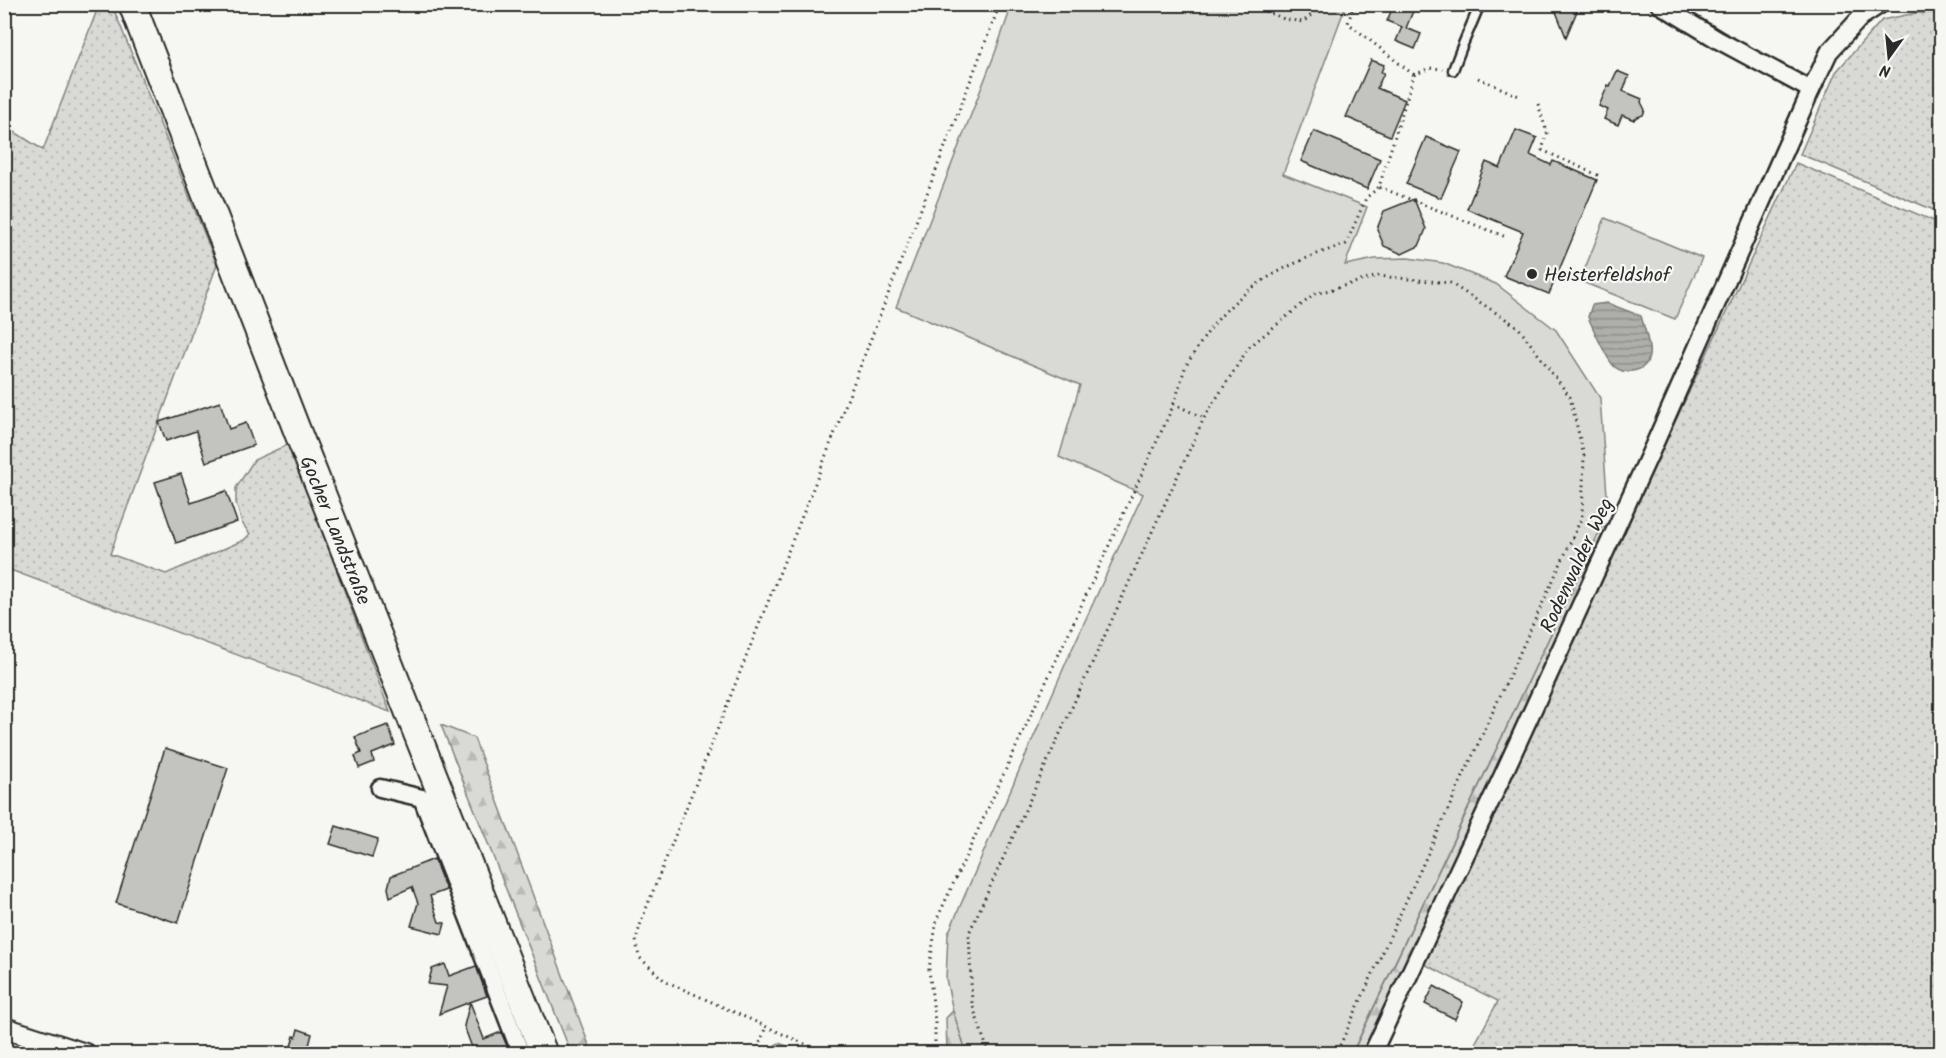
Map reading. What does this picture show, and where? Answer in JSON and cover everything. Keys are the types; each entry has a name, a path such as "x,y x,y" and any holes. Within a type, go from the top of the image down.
{"main road":[{"name":"Gocher Landstraße","path":"132,4 294,422 544,1053"}],"street":[{"path":"1659,4 1811,90"},
{"name":"Rodenwalder Weg","path":"1372,1053 1654,446 1829,52 1861,17 1881,4"},
{"path":"380,788 422,798 521,1053"},
{"path":"4,1028 85,1053"}],"lane":[{"path":"1453,70 1480,4"}],"path":[{"path":"827,1053 665,981 639,957 636,940 642,919 818,476 1000,4"},
{"path":"1249,4 1284,20 1303,22 1324,4"},
{"path":"1354,4 1348,23 1414,75"},
{"path":"935,1053 935,1022 929,969 937,919 1174,404 1186,366 1212,325 1244,293 1282,269 1318,253 1346,244 1365,198 1379,186 1414,75 1430,68 1453,70"},
{"path":"1478,78 1521,97"},
{"path":"1538,104 1547,133 1542,150 1600,176"},
{"path":"1379,186 1506,237"},
{"path":"989,1053 972,1005 969,933 1203,418 1249,347 1315,294 1378,276 1450,283 1518,327 1570,397 1584,456 1582,517 1336,1053"},
{"path":"1174,404 1203,418"},
{"path":"756,1053 766,1026"}],"green space":[{"path":"99,5 112,5 217,265 110,554 166,574 244,540 250,534 242,523 236,503 236,488 254,460 289,444 390,712 5,568 4,125 43,150"},
{"path":"1012,5 1346,5 1283,174 1367,207 1345,265 1375,259 1408,258 1443,263 1496,284 1556,330 1600,398 1607,495 1602,526 1352,1053 967,1054 953,1011 946,979 948,934 1068,658 1143,494 1059,457 1080,385 896,307"},
{"path":"1916,13 1941,13 1941,213 1800,154 1836,72 1882,20"},
{"path":"1796,163 1941,224 1941,1053 1470,1053 1498,1001 1422,963"},
{"path":"1605,218 1702,258 1675,319 1580,281"},
{"path":"1602,526 1614,533 1372,1053 1352,1054"},
{"path":"441,725 474,738 592,1053 571,1053"},
{"path":"953,1011 967,1053 947,1053 946,1018"},
{"path":"779,1043 794,1049 792,1053 771,1053 775,1045"}],"shaded area":[{"path":"1607,303 1641,316 1648,341 1649,357 1641,368 1627,372 1619,370 1604,351 1588,317 1592,305"}],"building":[{"path":"1394,4 1416,4 1406,28 1421,34 1415,49 1396,41 1402,27 1387,21"},
{"path":"1553,4 1580,4 1566,37"},
{"path":"1371,60 1384,65 1381,72 1384,73 1377,88 1405,100 1390,136 1346,117"},
{"path":"1617,71 1629,76 1623,91 1642,99 1645,110 1643,115 1634,120 1622,115 1618,125 1604,119 1608,110 1599,106"},
{"path":"1516,130 1537,138 1530,155 1551,165 1553,161 1597,180 1549,294 1504,276 1523,232 1467,209 1486,162 1500,168"},
{"path":"1314,131 1380,159 1367,189 1301,161"},
{"path":"1426,137 1461,152 1441,198 1406,184"},
{"path":"1414,199 1426,229 1419,246 1402,254 1384,246 1377,229 1384,211"},
{"path":"220,402 229,429 246,423 254,445 206,462 196,431 166,441 159,422"},
{"path":"181,474 191,503 226,491 237,522 176,543 155,482"},
{"path":"388,725 395,745 372,754 374,762 359,768 355,756 361,753 355,737"},
{"path":"165,748 228,768 178,923 116,903"},
{"path":"336,826 378,839 372,857 330,844"},
{"path":"434,859 446,890 430,896 439,922 445,923 442,934 411,926 418,903 412,887 390,897 388,888 391,876"},
{"path":"445,964 449,976 476,966 487,996 439,1014 447,986 428,984 432,969"},
{"path":"1434,986 1463,1002 1455,1019 1425,1004"},
{"path":"470,1002 484,1039 501,1032 510,1053 474,1053 464,1026"},
{"path":"298,1029 312,1034 307,1053 289,1053 294,1036 296,1037"}],"place":[{"name":"Heisterfeldshof","path":"1532,274"}]}
